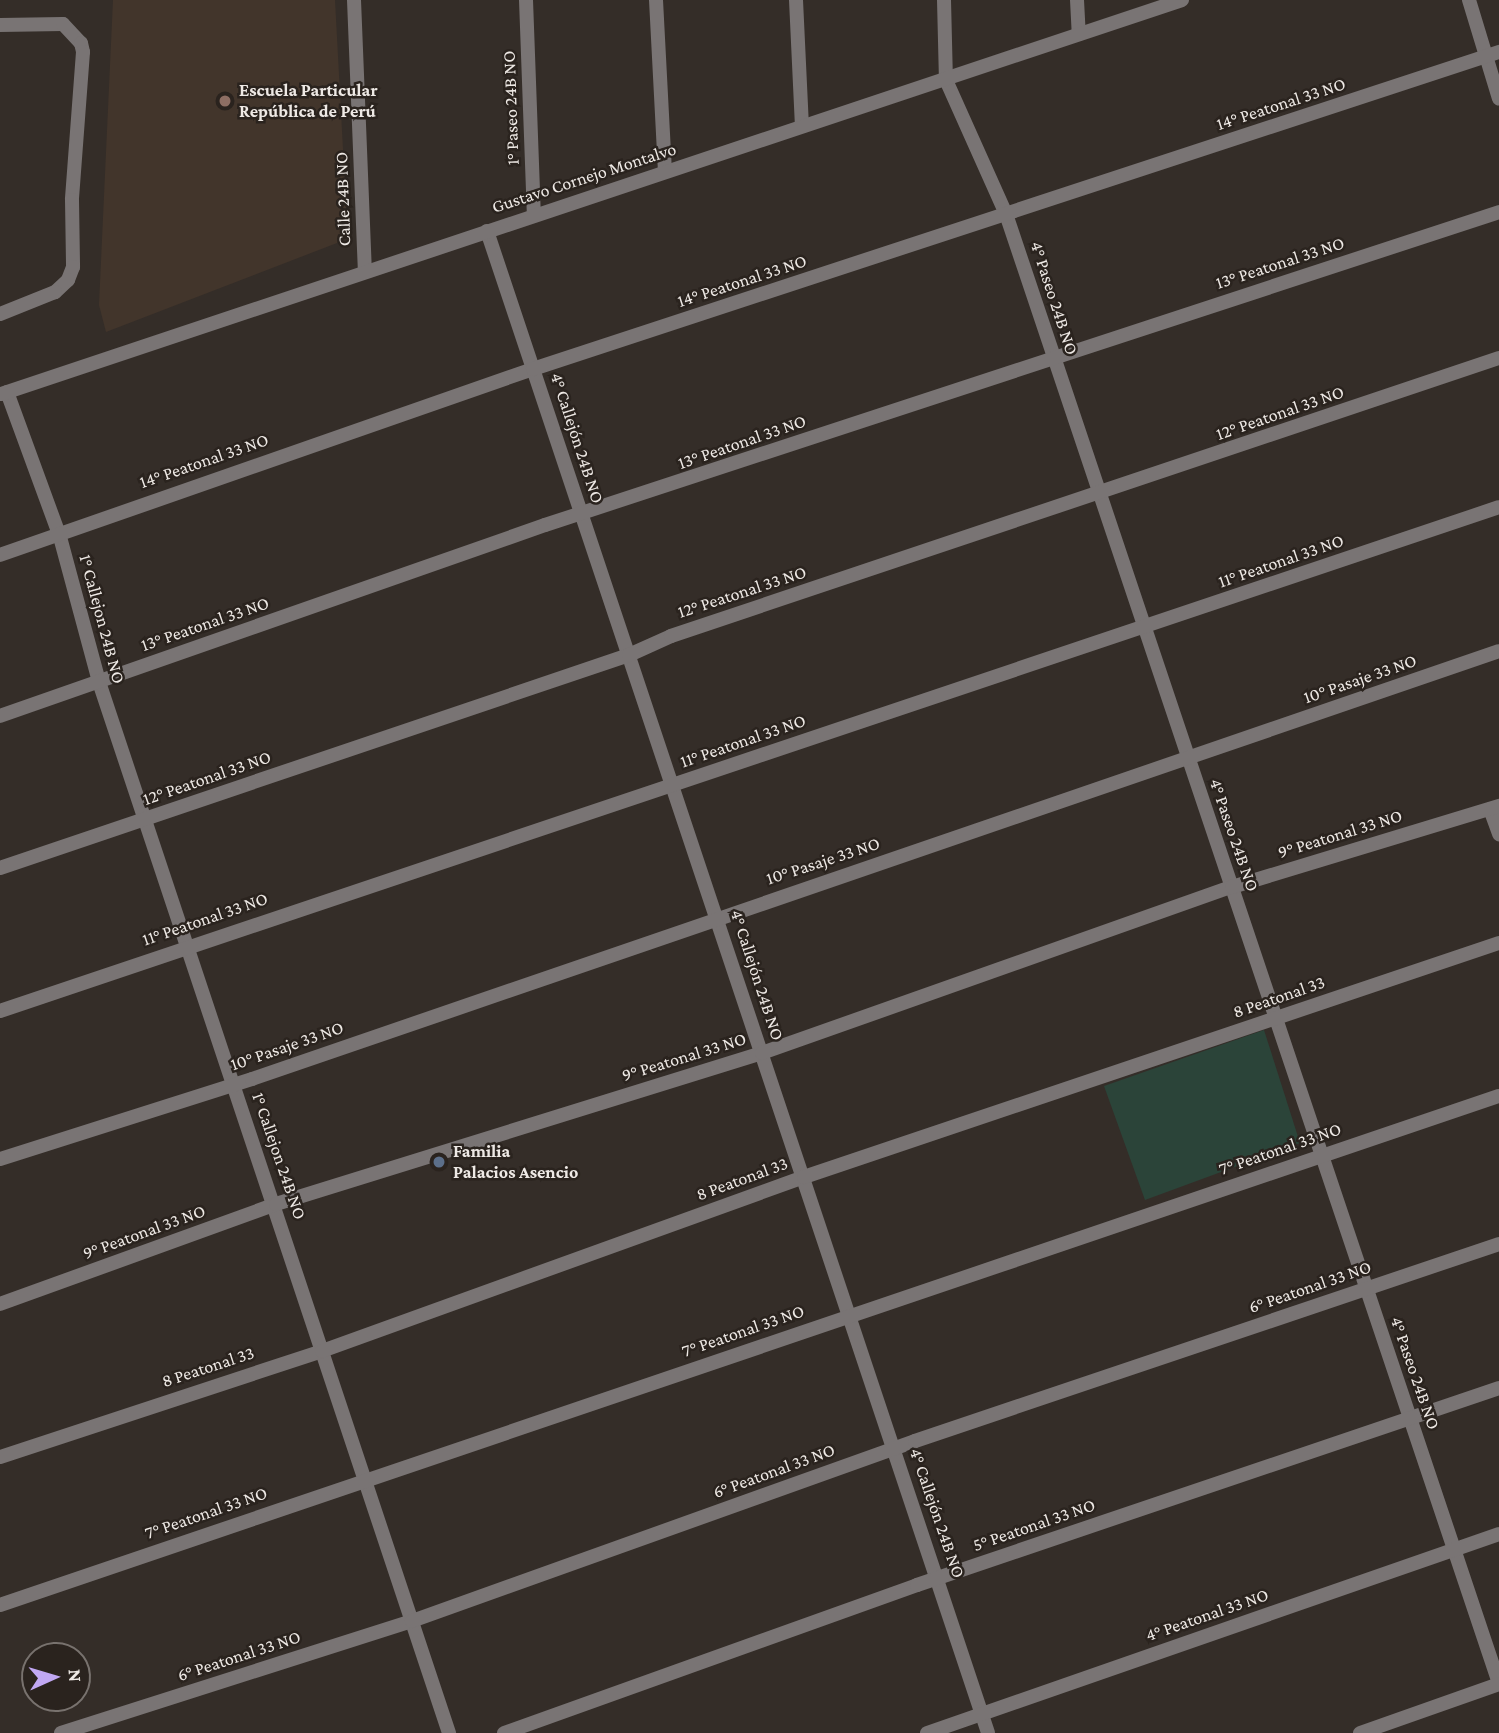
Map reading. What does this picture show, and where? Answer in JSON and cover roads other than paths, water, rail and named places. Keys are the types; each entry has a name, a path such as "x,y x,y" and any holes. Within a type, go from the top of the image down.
{"street":[{"name":"Calle 24B NO","path":"354,0 365,271"},
{"name":"1° Paseo 24B NO","path":"526,0 534,215"},
{"path":"656,0 665,171"},
{"path":"796,0 802,126"},
{"name":"4° Paseo 24B NO","path":"944,0 946,80 1006,214 1499,1684"},
{"path":"1077,0 1079,34"},
{"name":"Gustavo Cornejo Montalvo","path":"4,393 1182,0"},
{"path":"1469,0 1499,99"},
{"path":"0,25 63,24 81,43 83,52 72,200 73,267 68,280 55,292 0,314"},
{"name":"14° Peatonal 33 NO","path":"0,555 60,537 109,514 533,369 1499,52"},
{"name":"13° Peatonal 33 NO","path":"0,716 545,525 583,516 1053,357 1499,212"},
{"name":"4° Callejón 24B NO","path":"487,231 939,1578 988,1733"},
{"name":"12° Peatonal 33 NO","path":"0,868 629,654 671,636 1100,495 1499,358"},
{"name":"1° Callejon 24B NO","path":"4,393 60,537 99,682 233,1084 276,1204 363,1480 449,1733"},
{"name":"11° Peatonal 33 NO","path":"0,1011 187,945 673,786 1499,507"},
{"name":"10° Pasaje 33 NO","path":"0,1159 233,1084 717,917 1188,760 1499,651"},
{"path":"1495,807 1499,834"},
{"name":"9° Peatonal 33 NO","path":"0,1304 276,1204 762,1053 1232,887 1495,807"},
{"name":"8 Peatonal 33","path":"0,1457 322,1351 804,1177 1499,943"},
{"name":"7° Peatonal 33 NO","path":"0,1605 1499,1096"},
{"name":"6° Peatonal 33 NO","path":"61,1733 412,1621 894,1448 1499,1244"},
{"name":"5° Peatonal 33 NO","path":"504,1733 939,1578 1499,1388"},
{"name":"4° Peatonal 33 NO","path":"927,1733 1499,1534"},
{"path":"1360,1733 1499,1684"}],"place":[{"name":"Escuela Particular República de Perú","path":"225,101"},
{"name":"Familia Palacios Asencio","path":"439,1162"}]}
